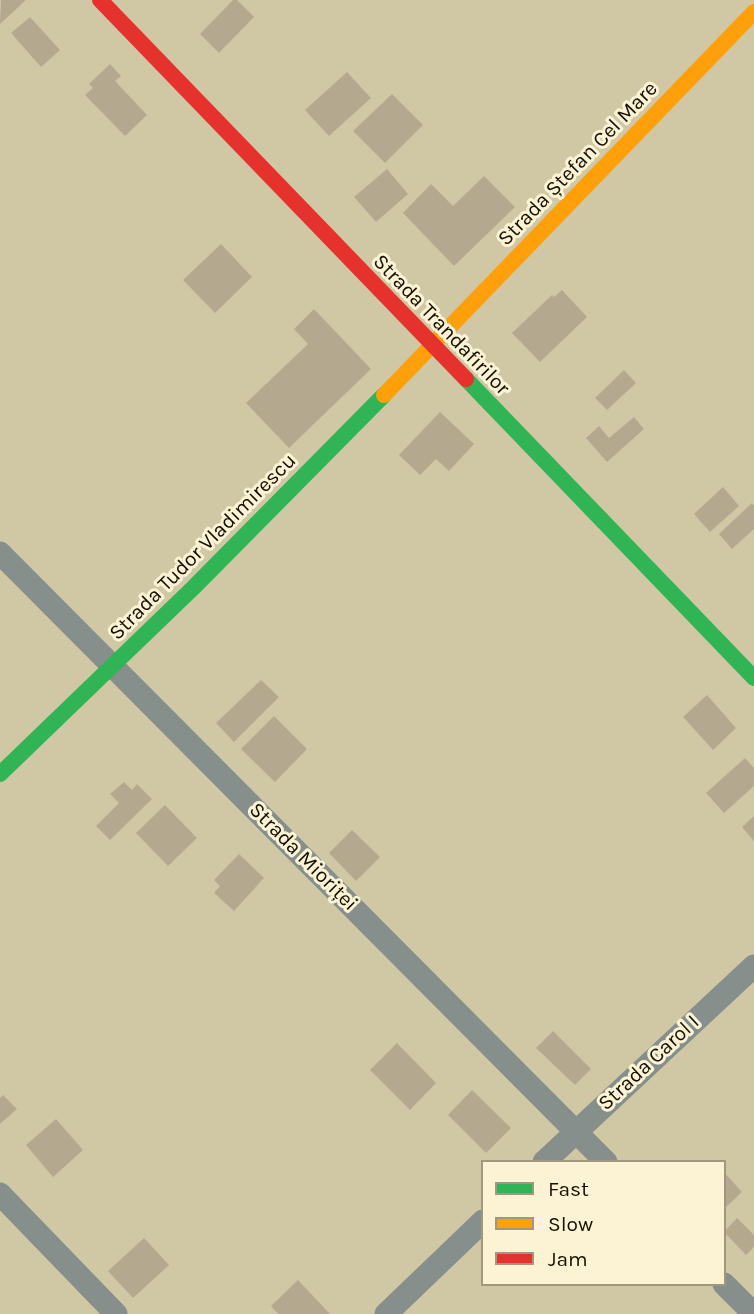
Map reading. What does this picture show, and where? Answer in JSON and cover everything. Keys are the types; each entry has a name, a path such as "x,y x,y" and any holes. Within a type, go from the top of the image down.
{"street":[{"name":"Strada Trandafirilor","path":"100,0 754,678"},
{"name":"Strada Ștefan Cel Mare","path":"432,347 754,12"},
{"name":"Strada Tudor Vladimirescu","path":"0,774 112,668 432,347"},
{"name":"Strada Mioriței","path":"0,553 604,1160"},
{"name":"Strada Carol I","path":"546,1160 754,966"},
{"path":"0,1194 116,1314"},
{"path":"386,1314 481,1223"},
{"path":"726,1286 754,1314"}],"building":[{"path":"1,0 26,0 0,24"},
{"path":"233,0 237,0 254,17 219,53 200,34"},
{"path":"30,17 60,50 41,67 11,33"},
{"path":"110,64 121,76 115,81 147,115 125,136 85,95 93,88 89,84"},
{"path":"347,72 371,98 329,136 305,110"},
{"path":"392,94 423,125 385,163 353,131"},
{"path":"387,169 408,194 376,222 354,197"},
{"path":"484,176 515,207 454,266 403,213 431,184 453,206"},
{"path":"221,244 252,277 215,313 183,280"},
{"path":"562,290 587,317 540,362 512,333 552,295 554,297"},
{"path":"314,309 371,369 289,448 246,403 308,344 294,329"},
{"path":"624,370 636,383 607,410 595,398"},
{"path":"440,412 474,444 449,471 436,459 420,475 399,455"},
{"path":"634,417 644,429 607,462 586,438 599,426 609,438"},
{"path":"723,487 739,506 710,532 694,514"},
{"path":"752,503 754,529 732,549 719,534"},
{"path":"261,680 279,697 234,742 216,723"},
{"path":"707,695 736,728 713,750 683,717"},
{"path":"274,716 307,749 275,782 241,749"},
{"path":"745,758 754,768 754,786 724,813 706,793"},
{"path":"124,782 132,790 137,784 152,799 110,840 96,826 119,803 110,794"},
{"path":"165,805 197,838 168,866 136,833"},
{"path":"754,816 754,841 742,827"},
{"path":"352,830 380,857 356,881 329,853"},
{"path":"239,854 264,878 234,911 214,893 220,886 214,880"},
{"path":"553,1031 591,1069 575,1085 536,1048"},
{"path":"397,1043 436,1083 410,1110 370,1070"},
{"path":"472,1090 511,1128 486,1153 448,1115"},
{"path":"3,1095 17,1109 0,1124 0,1098"},
{"path":"56,1119 83,1150 53,1177 26,1145"},
{"path":"726,1174 742,1192 726,1207"},
{"path":"737,1218 754,1235 754,1247 746,1255 726,1234 726,1230"},
{"path":"144,1238 169,1265 133,1298 108,1271"},
{"path":"298,1280 330,1314 278,1314 271,1306"}],"traffic: fast":[{"path":"466,379 754,678"},
{"path":"0,774 193,588 384,395"}],"traffic: slow":[{"path":"384,395 754,12"}],"traffic: jam":[{"path":"100,0 466,379"}]}
